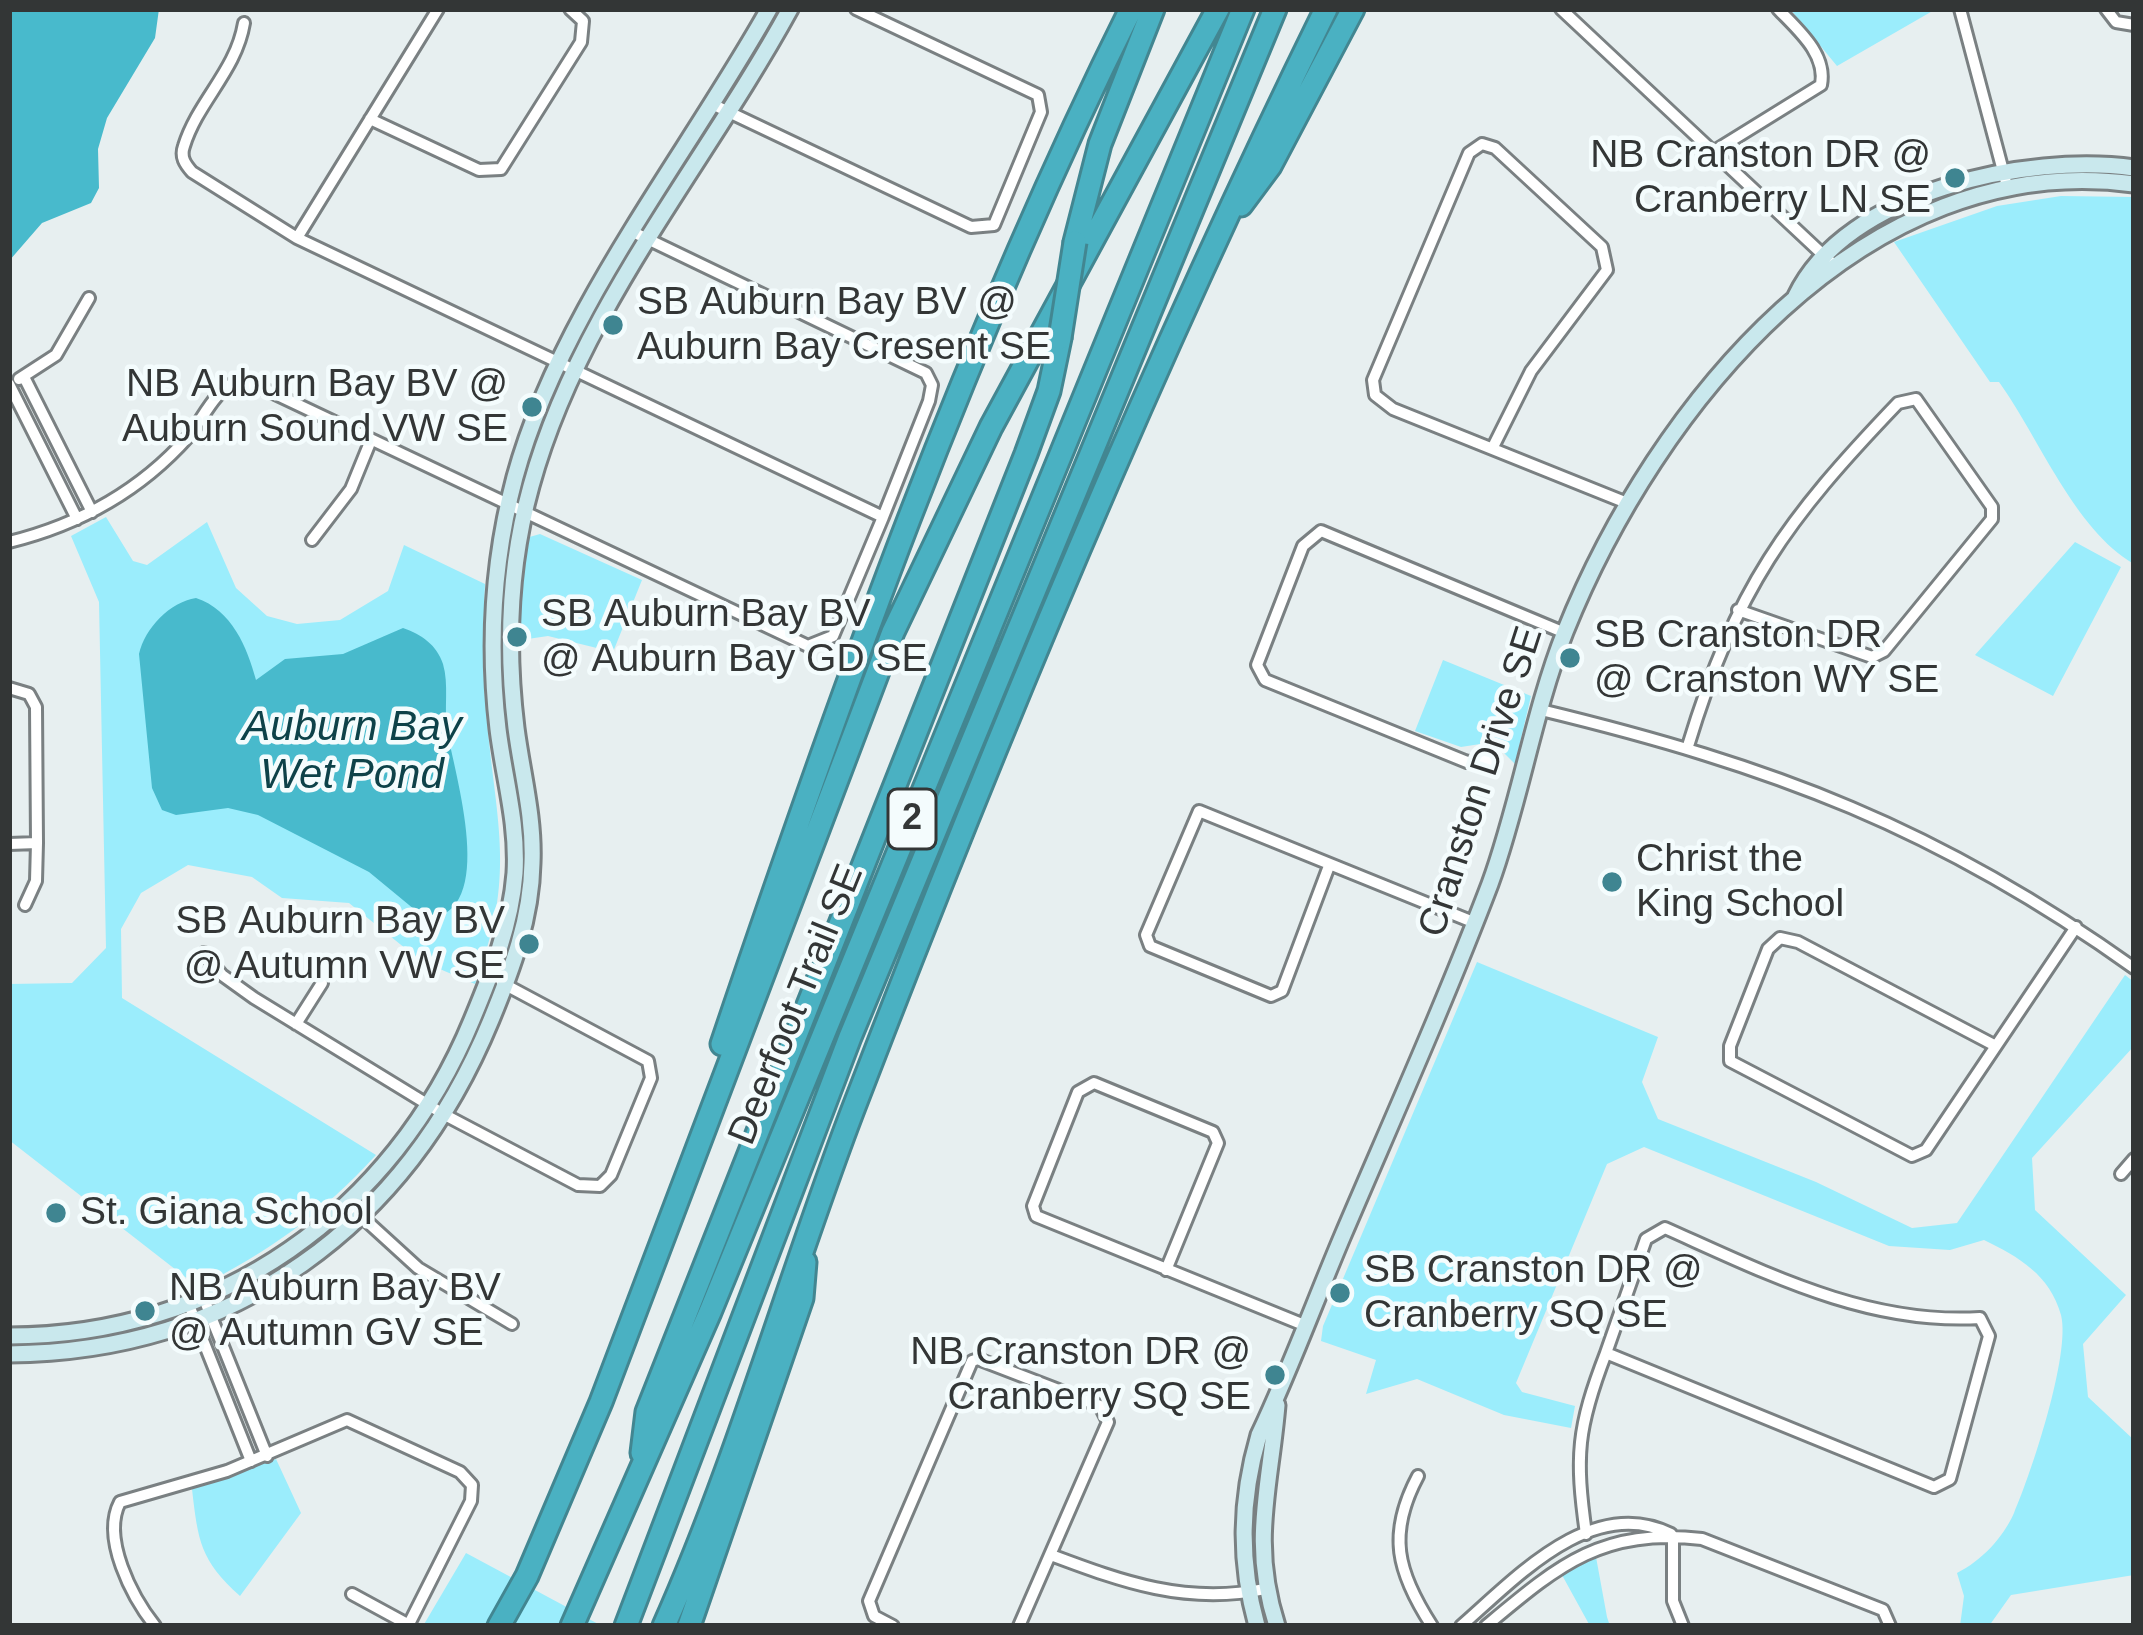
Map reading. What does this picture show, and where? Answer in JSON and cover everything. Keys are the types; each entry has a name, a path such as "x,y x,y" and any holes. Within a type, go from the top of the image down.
{"highway":[{"path":"674,1204 681,1164 872,609 1034,217 1131,9"},
{"path":"638,1483 647,1412 1049,392 1075,242 1100,144 1154,9"},
{"path":"499,1626 568,1480 893,632 991,427 1218,9"},
{"name":"Deerfoot Trail SE","path":"572,1626 638,1483 1243,9"},
{"path":"626,1626 850,1037 1275,9"},
{"name":"2","path":"664,1626 808,1226 957,844 1208,249 1326,9"},
{"path":"1208,249 1270,166 1353,9"},
{"path":"689,1626 802,1298 808,1226"}],"street":[{"path":"297,238 438,9"},
{"path":"370,118 479,170 501,169 581,42 583,20 570,9"},
{"path":"722,108 770,9"},
{"path":"9,1354 109,1346 292,1273 355,1212 400,1177 523,933 532,862 510,642 516,508 543,443 566,366 722,108 790,9"},
{"path":"722,108 971,227 994,225 1041,112 1038,95 856,9"},
{"path":"1561,9 1830,261"},
{"path":"1716,150 1820,85 1824,70 1810,44 1778,9"},
{"path":"1960,9 2006,177"},
{"path":"2106,9 2116,22 2134,25"},
{"path":"244,23 230,69 184,145 183,160 192,172 297,238 883,517"},
{"path":"1494,446 1531,371 1607,271 1608,260 1602,248 1510,162 1482,143 1468,153 1372,380 1382,404 1627,502"},
{"name":"Cranston Drive SE","path":"1257,1626 1245,1490 1259,1435 1474,922 1514,814 1565,633 1627,502 1660,446 1830,261 2006,177 2134,168"},
{"name":"Cranston Drive SE","path":"2006,177 2134,184"},
{"path":"9,542 92,512 153,471 190,435 222,390 238,381 815,647 833,636 883,517 929,400 928,376 643,237"},
{"path":"77,519 9,384 65,344 89,298"},
{"path":"24,377 92,512"},
{"path":"1688,746 1712,668 1738,610 1783,530 1898,403 1916,399 1992,507 1992,519 1884,651 1872,657 1738,610"},
{"path":"312,540 351,489 371,440"},
{"path":"1492,760 1467,762 1264,680 1257,665 1303,546 1321,531 1565,633"},
{"path":"9,688 29,694 36,706 35,881 25,905"},
{"path":"1541,710 1688,746 1857,806 1946,849 2076,927 2134,968"},
{"path":"1329,866 1282,991 1271,996 1150,946 1146,935 1199,811 1474,922"},
{"path":"9,844 37,843"},
{"path":"1992,1044 1858,971 1780,938 1768,949 1730,1046 1730,1061 1912,1156 1926,1150 1992,1044 2076,927"},
{"path":"204,953 234,985 437,1111 584,1188 600,1186 611,1174 651,1078 648,1061 497,981"},
{"path":"296,1024 322,983"},
{"path":"1166,1270 1218,1143 1213,1132 1094,1083 1078,1092 1033,1206 1036,1216 1166,1270 1304,1325"},
{"path":"2121,1174 2134,1159"},
{"path":"355,1212 434,1280 512,1324"},
{"path":"1588,1549 1575,1461 1586,1405 1646,1239 1665,1228 1874,1312 1928,1321 1980,1318 1989,1336 1950,1479 1934,1487 1606,1354"},
{"path":"9,1336 92,1331 200,1310"},
{"path":"200,1310 266,1456"},
{"path":"200,1310 251,1462"},
{"path":"893,1626 874,1616 869,1601 971,1361 1100,1406 1108,1422 1019,1626"},
{"path":"155,1626 124,1570 117,1507 133,1495 251,1462 340,1420 351,1420 469,1479 471,1501 408,1626 352,1594"},
{"path":"1418,1476 1400,1511 1399,1549 1407,1588 1432,1626"},
{"path":"1460,1626 1526,1570 1586,1532 1651,1524 1673,1536"},
{"path":"1673,1536 1673,1601 1683,1626"},
{"path":"1486,1626 1588,1549 1673,1536 1702,1539 1883,1610 1890,1626"},
{"path":"1051,1555 1134,1587 1174,1595 1256,1590"},
{"name":"Cranston Drive SE","path":"1256,1590 1277,1626"}],"shaded area":[{"path":"1790,9 1936,9 1837,66"},
{"path":"2061,196 2134,197 2134,564 2093,529 1999,382 1990,382 1894,242 1997,206"},
{"path":"106,517 133,561 147,565 207,522 236,588 267,616 297,624 340,620 388,591 404,545 485,584 484,687 500,853 496,913 475,984 421,961 349,903 282,898 252,877 188,865 141,893 121,929 122,998 376,1155 294,1230 198,1287 9,1140 9,984 72,983 106,948 99,602 71,536"},
{"path":"540,534 642,580 613,652 548,636 514,641 526,538"},
{"path":"2075,542 2121,567 2053,696 1975,655"},
{"path":"1443,660 1531,696 1515,764 1493,742 1461,747 1415,731"},
{"path":"1477,962 1658,1037 1642,1082 1658,1119 1816,1182 1912,1228 1957,1223 2125,975 2134,982 2134,1046 2032,1158 2035,1210 2126,1295 2083,1344 2088,1397 2134,1440 2134,1575 2011,1595 1989,1626 1960,1626 1964,1596 1957,1573 1983,1555 2009,1522 2030,1471 2055,1385 2061,1315 2049,1289 2032,1269 1984,1240 1950,1250 1889,1246 1644,1147 1607,1164 1516,1383 1522,1392 1575,1406 1571,1428 1504,1415 1417,1379 1366,1394 1376,1360 1321,1341 1323,1326"},
{"path":"276,1459 301,1513 240,1596 216,1571 203,1548 192,1489"},
{"path":"466,1553 602,1626 423,1626"},
{"path":"1596,1557 1610,1626 1590,1626 1562,1575"}],"water":[{"path":"9,9 159,9 155,38 107,118 98,149 99,188 91,203 42,223 9,261"},
{"name":"Auburn Bay Wet Pond","path":"196,598 228,621 243,643 256,680 285,659 343,654 403,628 432,646 445,672 447,729 467,839 461,894 448,911 426,919 369,872 258,815 228,808 176,815 162,810 152,788 139,654 160,618"}],"place":[{"name":"NB Cranston DR @ Cranberry LN SE","path":"1955,178"},
{"name":"SB Auburn Bay BV @ Auburn Bay Cresent SE","path":"613,325"},
{"name":"NB Auburn Bay BV @ Auburn Sound VW SE","path":"532,407"},
{"name":"SB Auburn Bay BV @ Auburn Bay GD SE","path":"517,637"},
{"name":"SB Cranston DR @ Cranston WY SE","path":"1570,658"},
{"name":"Christ the King School","path":"1612,882"},
{"name":"SB Auburn Bay BV @ Autumn VW SE","path":"529,944"},
{"name":"St. Giana School","path":"56,1213"},
{"name":"SB Cranston DR @ Cranberry SQ SE","path":"1340,1293"},
{"name":"NB Auburn Bay BV @ Autumn GV SE","path":"145,1311"},
{"name":"NB Cranston DR @ Cranberry SQ SE","path":"1275,1375"}]}
